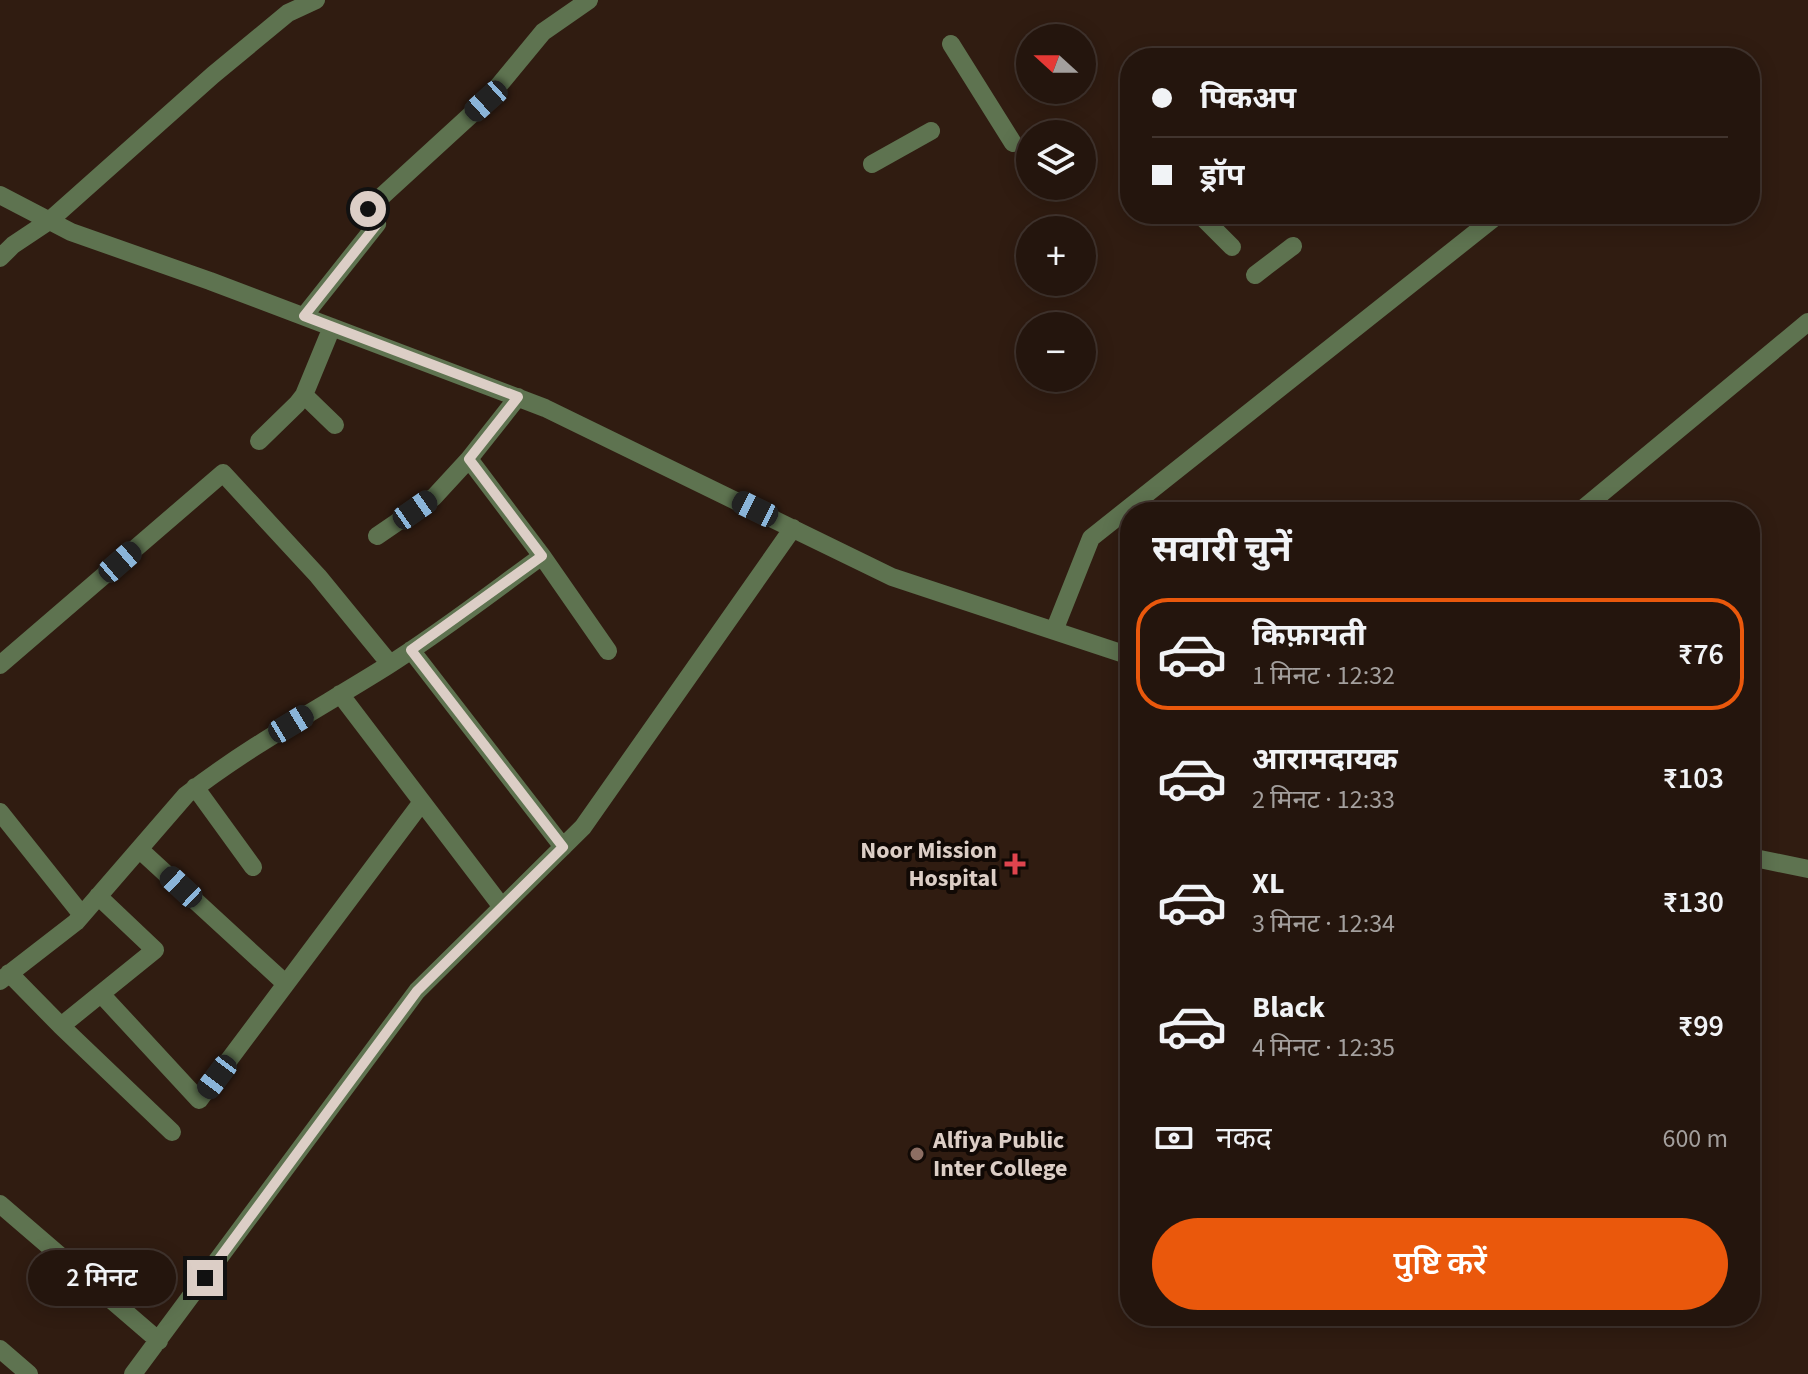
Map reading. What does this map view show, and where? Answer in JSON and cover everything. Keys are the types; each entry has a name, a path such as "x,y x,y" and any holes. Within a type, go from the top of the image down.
{"street":[{"path":"0,258 13,245 49,221 213,75 288,13 316,0"},
{"path":"304,316 377,224 368,209 486,101 543,32 589,0"},
{"path":"951,44 1013,143"},
{"path":"872,164 931,131"},
{"path":"0,195 71,232 304,316 557,413 892,577 1120,653"},
{"path":"1209,224 1232,247"},
{"path":"1136,502 1486,224"},
{"path":"1255,275 1293,246"},
{"path":"1591,502 1808,322"},
{"path":"259,441 304,395 332,327"},
{"path":"304,395 335,425"},
{"path":"377,536 434,497 518,397"},
{"path":"469,459 608,651"},
{"path":"0,665 223,473 318,576 390,664"},
{"path":"1054,631 1091,538 1120,515"},
{"path":"133,1374 417,991 583,827 793,528"},
{"path":"172,1132 61,1026 4,977 76,922 195,787 390,664 542,556"},
{"path":"411,650 563,847"},
{"path":"340,694 502,907"},
{"path":"195,787 253,867"},
{"path":"101,994 199,1100 422,802"},
{"path":"0,812 82,915"},
{"path":"139,849 286,984"},
{"path":"1760,859 1808,869"},
{"path":"61,1026 155,950 98,896"},
{"path":"0,1204 159,1341"},
{"path":"0,1349 29,1374"}],"place":[{"name":"Noor Mission Hospital","path":"1015,864"},
{"name":"Alfiya Public Inter College","path":"917,1154"}],"route":[{"path":"205,1278 417,991 563,847 411,650 542,556 469,459 518,397 304,316 377,224 368,209"}]}
